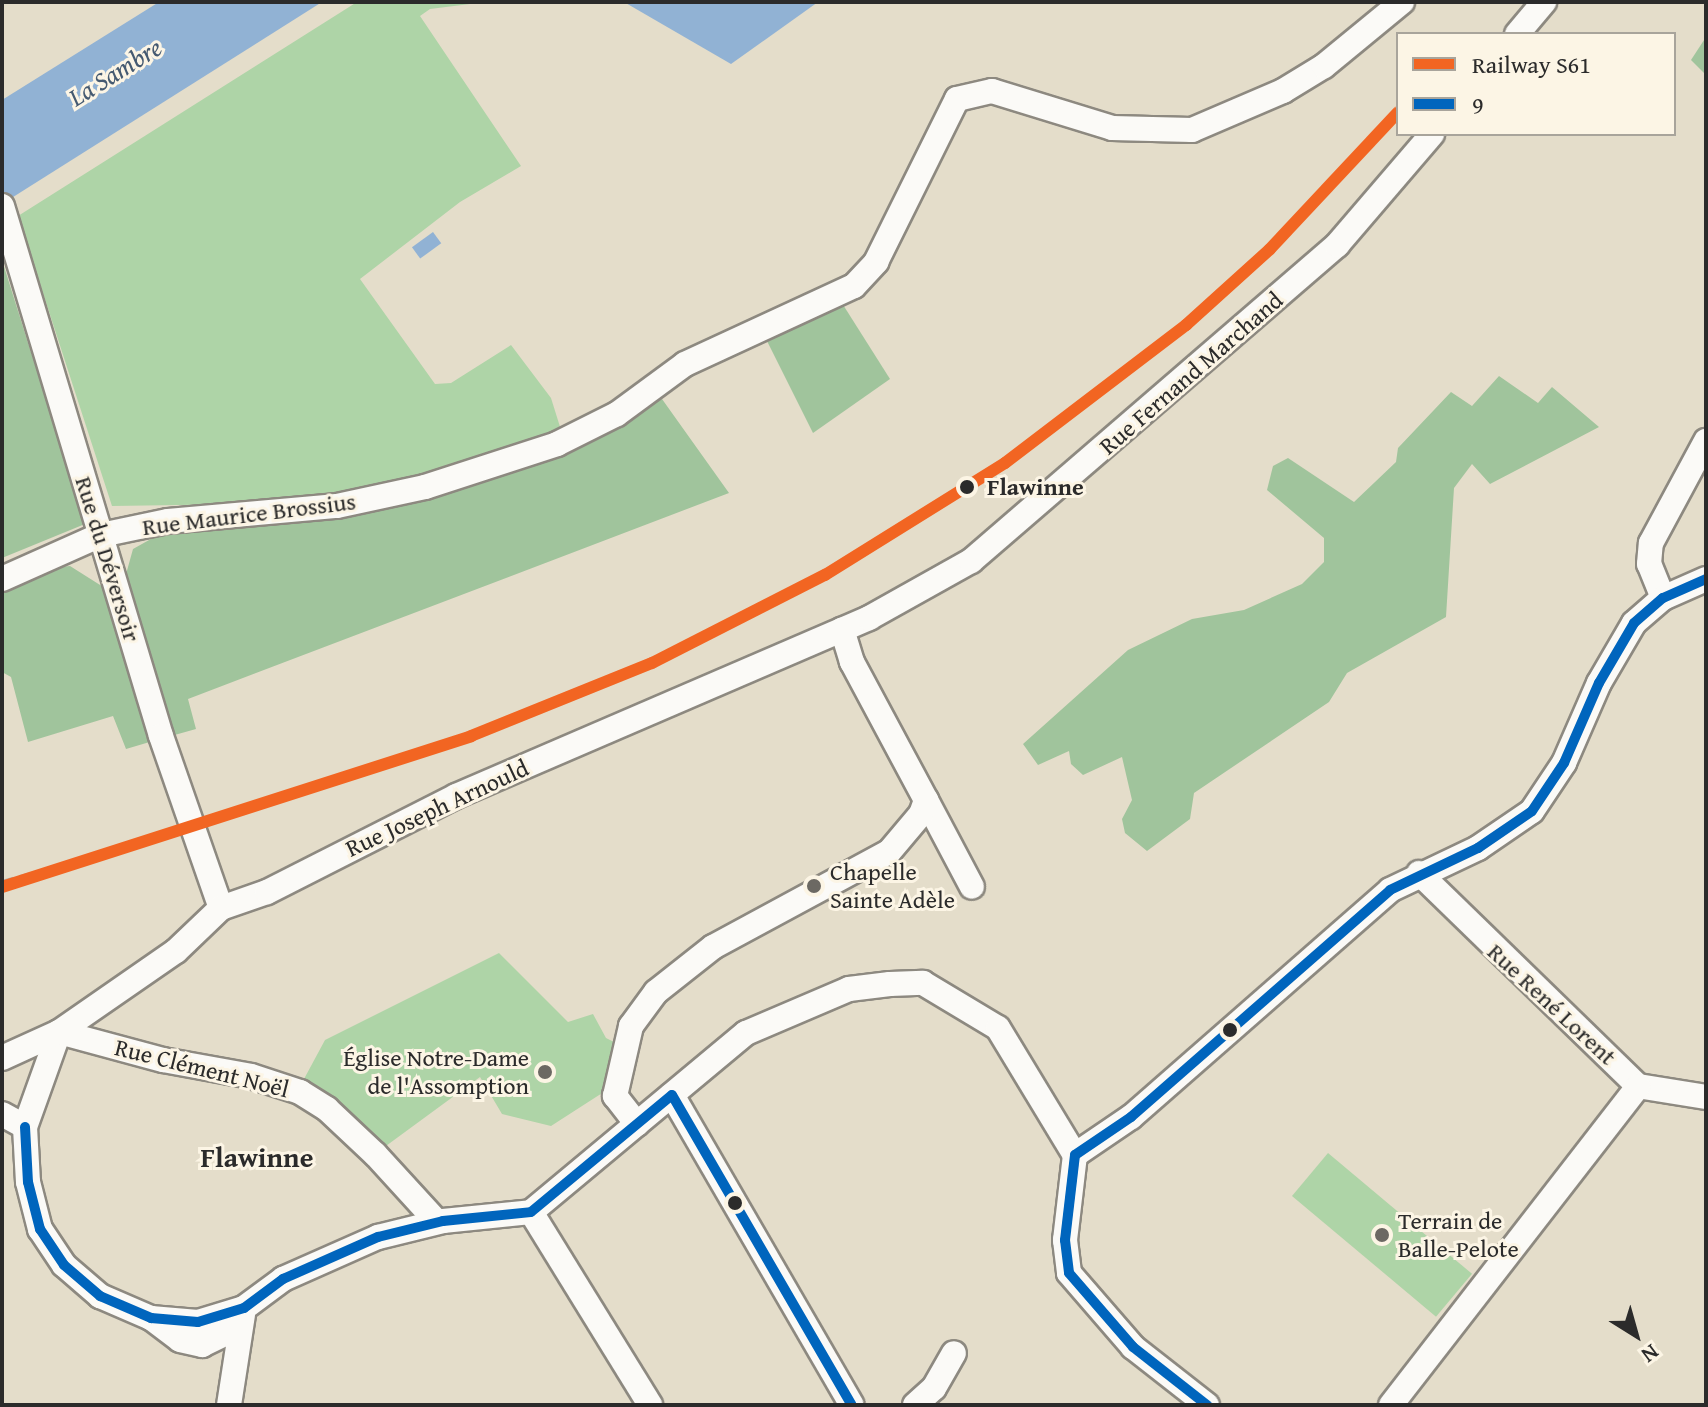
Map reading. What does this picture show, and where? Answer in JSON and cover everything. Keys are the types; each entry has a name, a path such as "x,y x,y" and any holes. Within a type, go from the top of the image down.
{"street":[{"name":"Rue Maurice Brossius","path":"2,579 101,535 168,521 324,508 425,487 503,464 617,414 685,364 854,286 876,262 957,99 974,91 992,91 1112,128 1192,130 1294,85 1402,2"},
{"path":"1519,32 1544,2"},
{"name":"Rue Fernand Marchand","path":"842,629 930,587 1006,535 1337,245 1430,136"},
{"name":"Rue du Déversoir","path":"2,206 199,858 221,908"},
{"path":"1663,598 1649,564 1651,543 1706,441"},
{"path":"1075,1155 1131,1117 1357,917 1419,873 1478,848 1532,811 1564,763 1599,683 1634,623 1663,598 1706,579"},
{"path":"842,629 852,662 972,887"},
{"name":"Rue Joseph Arnould","path":"2,1058 59,1032 176,951 221,908 267,892 456,796 842,629"},
{"path":"637,1124 615,1096 631,1026 656,992 713,947 889,852 926,800"},
{"name":"Rue René Lorent","path":"1419,873 1638,1086"},
{"path":"59,1032 25,1127 28,1182 40,1229 64,1265 100,1296 151,1318 198,1322 244,1308 319,1261 378,1237 437,1222 531,1212 746,1033 777,1016 849,989 923,983 998,1028 1075,1155 1065,1240 1069,1273 1133,1347 1207,1405"},
{"name":"Rue Clément Noël","path":"59,1032 163,1060 251,1076 300,1092 327,1109 375,1154 437,1222"},
{"path":"1391,1405 1638,1086 1706,1097"},
{"path":"672,1095 852,1405"},
{"path":"2,1114 25,1127"},
{"path":"531,1212 650,1405"},
{"path":"229,1405 244,1308"},
{"path":"915,1405 934,1388 954,1353"}],"green space":[{"path":"357,2 486,2 430,9 420,16 521,166 460,202 360,279 435,384 451,383 511,345 551,398 561,430 459,470 358,491 247,504 112,506 18,216"},
{"path":"1706,37 1706,75 1691,60"},
{"path":"2,260 85,524 2,558"},
{"path":"840,300 890,379 813,433 765,337"},
{"path":"1499,376 1538,403 1552,387 1599,427 1490,484 1472,464 1454,488 1446,617 1347,673 1329,702 1194,793 1190,819 1147,851 1125,833 1122,819 1132,800 1122,757 1083,775 1071,764 1069,751 1038,765 1023,744 1128,650 1192,619 1244,610 1302,584 1324,562 1324,538 1267,490 1273,466 1288,458 1354,502 1396,462 1398,448 1451,392 1472,406"},
{"path":"662,399 729,493 188,699 196,729 171,736 123,585 133,549 167,530 375,511 503,475 560,454"},
{"path":"70,566 108,590 153,741 126,749 113,716 28,742 11,677 2,672 2,588 30,570"},
{"path":"499,953 568,1022 593,1014 606,1038 616,1043 607,1074 610,1088 551,1126 502,1114 480,1077 375,1154 304,1079 325,1040"},
{"name":"Terrain de Balle-Pelote","path":"1328,1153 1472,1274 1436,1317 1292,1196"}],"water":[{"name":"La Sambre","path":"159,2 322,2 2,204 2,100"},
{"path":"624,2 818,2 731,64"},
{"path":"433,232 441,243 420,259 412,247"}],"railway":[{"path":"2,882 112,852"}],"rail line":[{"name":"S61","path":"2,887 471,736 652,663 825,575 1005,463 1186,325 1270,249 1396,114"}],"transit line":[{"name":"9","path":"1075,1155 1131,1117 1390,890 1478,848 1532,811 1564,763 1599,683 1634,623 1663,598 1706,579"},
{"name":"9","path":"672,1095 852,1405"},
{"name":"9","path":"531,1212 672,1095"},
{"name":"9","path":"25,1127 28,1182 40,1229 64,1265 100,1296 151,1318 198,1322 244,1308 283,1279 378,1237 443,1221 531,1212"},
{"name":"9","path":"1075,1155 1065,1240 1069,1273 1133,1347 1207,1405"}],"place":[{"name":"Flawinne","path":"967,487"},
{"name":"Chapelle Sainte Adèle","path":"814,886"},
{"name":"Église Notre-Dame de l'Assomption","path":"545,1072"},
{"name":"Terrain de Balle-Pelote","path":"1382,1235"}],"district":[{"name":"Flawinne","path":"257,1157"}]}
